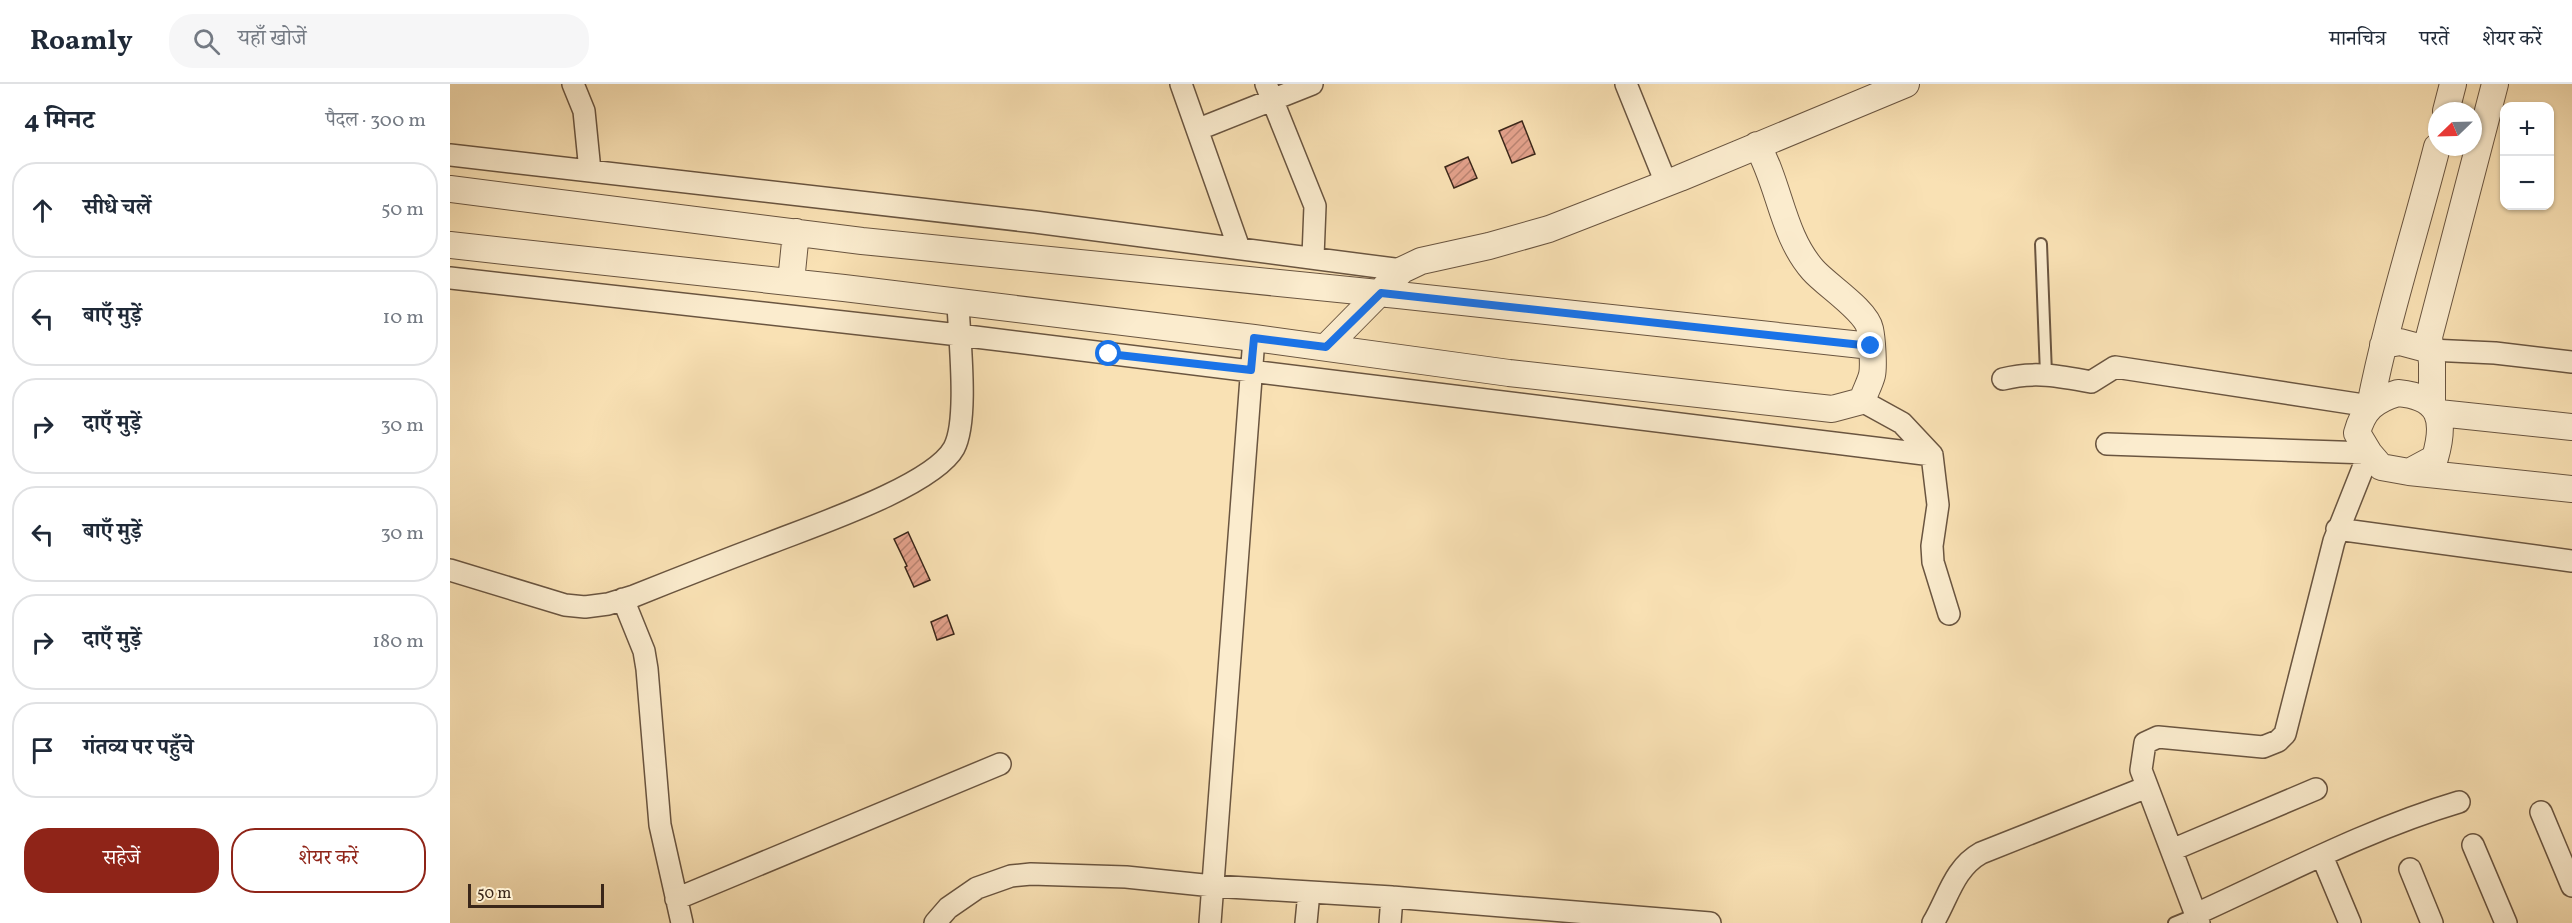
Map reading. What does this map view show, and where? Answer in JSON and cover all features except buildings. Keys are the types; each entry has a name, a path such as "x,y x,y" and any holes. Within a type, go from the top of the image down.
{"street":[{"path":"573,84 584,111 590,171"},
{"path":"1181,84 1239,248"},
{"path":"1198,129 1269,92 1312,84"},
{"path":"1626,84 1666,183"},
{"path":"1326,347 1402,270 1437,256 1489,246 1549,228 1666,183 1906,84"},
{"path":"2448,102 2453,84"},
{"path":"2409,472 2435,458 2441,428 2435,409 2429,337 2495,84"},
{"path":"1269,92 1315,206 1313,257"},
{"path":"1757,145 1766,160 1791,234 1802,255 1814,271 1847,299 1870,327 1872,374 1862,400"},
{"path":"450,155 1239,248 1402,270"},
{"path":"2370,406 2383,345 2435,156"},
{"path":"450,189 796,232 1871,346"},
{"path":"791,282 796,232"},
{"path":"450,245 791,282 1326,347 1509,373 1832,409 1862,400 1902,423 1932,455 1938,505 1932,546 1933,562 1949,614"},
{"path":"450,278 959,335 1932,455"},
{"path":"450,570 565,605 585,607 623,599 862,506 933,470 946,458 959,434 961,415 958,303"},
{"path":"1210,923 1254,338"},
{"path":"2383,345 2400,342 2430,350 2495,353 2572,362"},
{"path":"2002,379 2022,374 2046,374 2091,381 2115,367 2370,406"},
{"path":"2572,428 2435,409 2413,395 2397,393 2382,397 2370,406 2361,419 2357,434 2381,466 2409,472 2572,489"},
{"path":"2107,444 2369,453"},
{"path":"2369,453 2337,529 2318,596 2285,734 2278,741 2263,747 2172,737 2151,739 2145,743 2141,770 2197,919 2322,856 2425,812 2459,802"},
{"path":"2337,529 2572,561"},
{"path":"623,599 644,651 660,825 682,923"},
{"path":"676,899 1000,764"},
{"path":"1933,923 1954,880 1970,859 2147,788"},
{"path":"2172,850 2316,789"},
{"path":"2541,812 2572,886"},
{"path":"2473,844 2505,923"},
{"path":"2322,856 2350,923"},
{"path":"2410,869 2433,923"},
{"path":"935,923 948,908 966,894 1011,876 1031,874 1126,877 1213,886 1392,897 1461,913 1710,923"},
{"path":"1306,923 1309,892"},
{"path":"1390,923 1392,897"}],"lane":[{"path":"2041,244 2046,374"},
{"path":"2174,923 2197,919"}],"route":[{"path":"1109,354 1251,370 1254,338 1326,347 1381,293 1871,346"}]}
